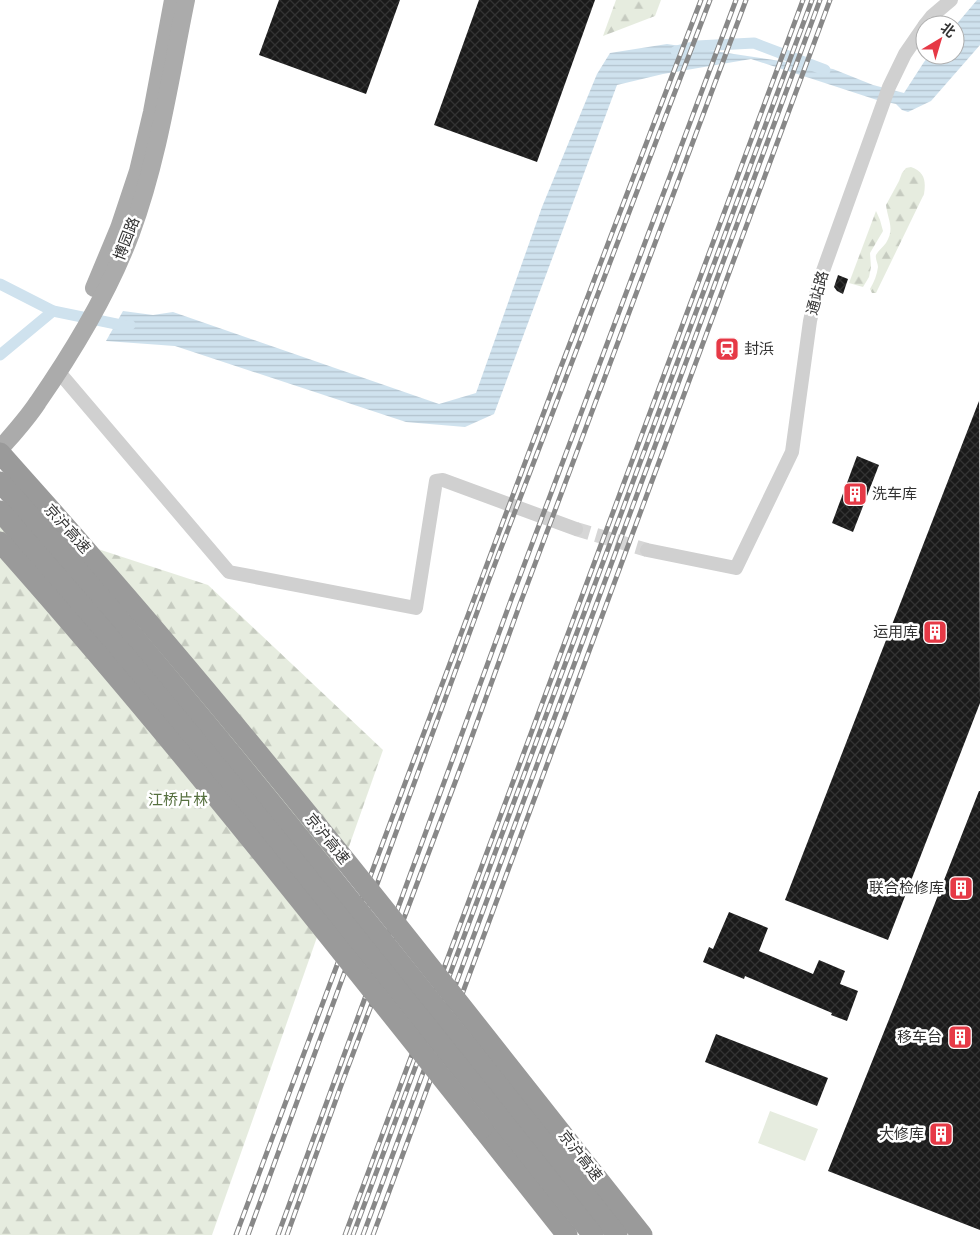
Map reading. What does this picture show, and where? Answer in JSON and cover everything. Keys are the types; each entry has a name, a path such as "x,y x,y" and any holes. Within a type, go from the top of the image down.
{"highway":[{"name":"京沪高速","path":"0,451 197,680 409,941 642,1235"},
{"name":"京沪高速","path":"0,482 140,643 243,768 366,919 617,1235"},
{"path":"0,511 125,656 308,878 593,1235"},
{"path":"0,542 65,616 253,842 567,1235"}],"main road":[{"name":"博园路","path":"96,296 95,286 119,228 138,171 152,112 173,0"},
{"name":"博园路","path":"0,432 29,397 71,339 131,233 164,115 186,0"},
{"name":"博园路","path":"0,451 38,403 58,371 71,339"}],"street":[{"name":"通站路","path":"933,15 951,0"},
{"name":"通站路","path":"647,550 736,568 792,452 814,302 819,282 889,87 905,54 915,40"},
{"path":"58,371 229,572 416,608 436,481 444,480 576,529"}],"green space":[{"path":"616,0 661,0 655,16 603,36"},
{"path":"911,167 922,174 924,178 924,194 876,293 872,293 870,289 878,267 876,255 886,243 890,233 886,205 902,173 906,168"},
{"path":"876,211 883,231 870,253 871,267 869,277 863,287 849,283"},
{"name":"江桥片林","path":"0,517 208,585 383,750 212,1235 0,1235"},
{"path":"770,1111 818,1129 805,1161 758,1143"}],"water":[{"path":"977,0 980,0 980,45 965,62 965,15"},
{"path":"667,44 833,69 873,85 904,93 922,65 962,65 931,101 908,112 902,110 896,104 877,100 751,59 663,74 617,85 494,414 465,427 406,422 175,346 106,341 123,311 153,315 173,312 439,404 476,393 542,207 597,74 610,53"}],"building":[{"path":"279,0 400,0 366,94 259,55"},
{"path":"479,0 595,0 537,162 434,125"},
{"path":"838,275 848,279 843,294 834,287"},
{"name":"运用库","path":"979,401 980,703 888,940 785,900"},
{"name":"洗车库","path":"857,456 879,465 853,532 832,523"},
{"path":"980,791 980,1230 828,1171"},
{"path":"729,912 768,928 759,951 813,974 819,960 845,971 840,984 858,991 847,1021 745,976 744,979 703,962 709,947 713,949"},
{"path":"716,1034 828,1078 817,1106 705,1062"}],"waterway":[{"path":"676,51 697,46 754,43 825,70"},
{"path":"0,284 53,311 126,326 130,325"},
{"path":"0,355 53,311"}],"tunnel":[{"path":"576,529 647,550"}],"railway":[{"path":"236,1235 559,372 701,0"},
{"path":"248,1235 490,577 710,0"},
{"path":"278,1235 511,600 736,0"},
{"path":"287,1235 746,0"},
{"path":"345,1235 803,0"},
{"path":"353,1235 812,0"},
{"path":"363,1235 820,0"},
{"path":"373,1235 830,0"}],"place":[{"name":"封浜","path":"727,349"},
{"name":"洗车库","path":"855,494"},
{"name":"运用库","path":"935,632"},
{"name":"联合检修库","path":"961,888"},
{"name":"移车台","path":"960,1037"},
{"name":"大修库","path":"941,1134"}]}
